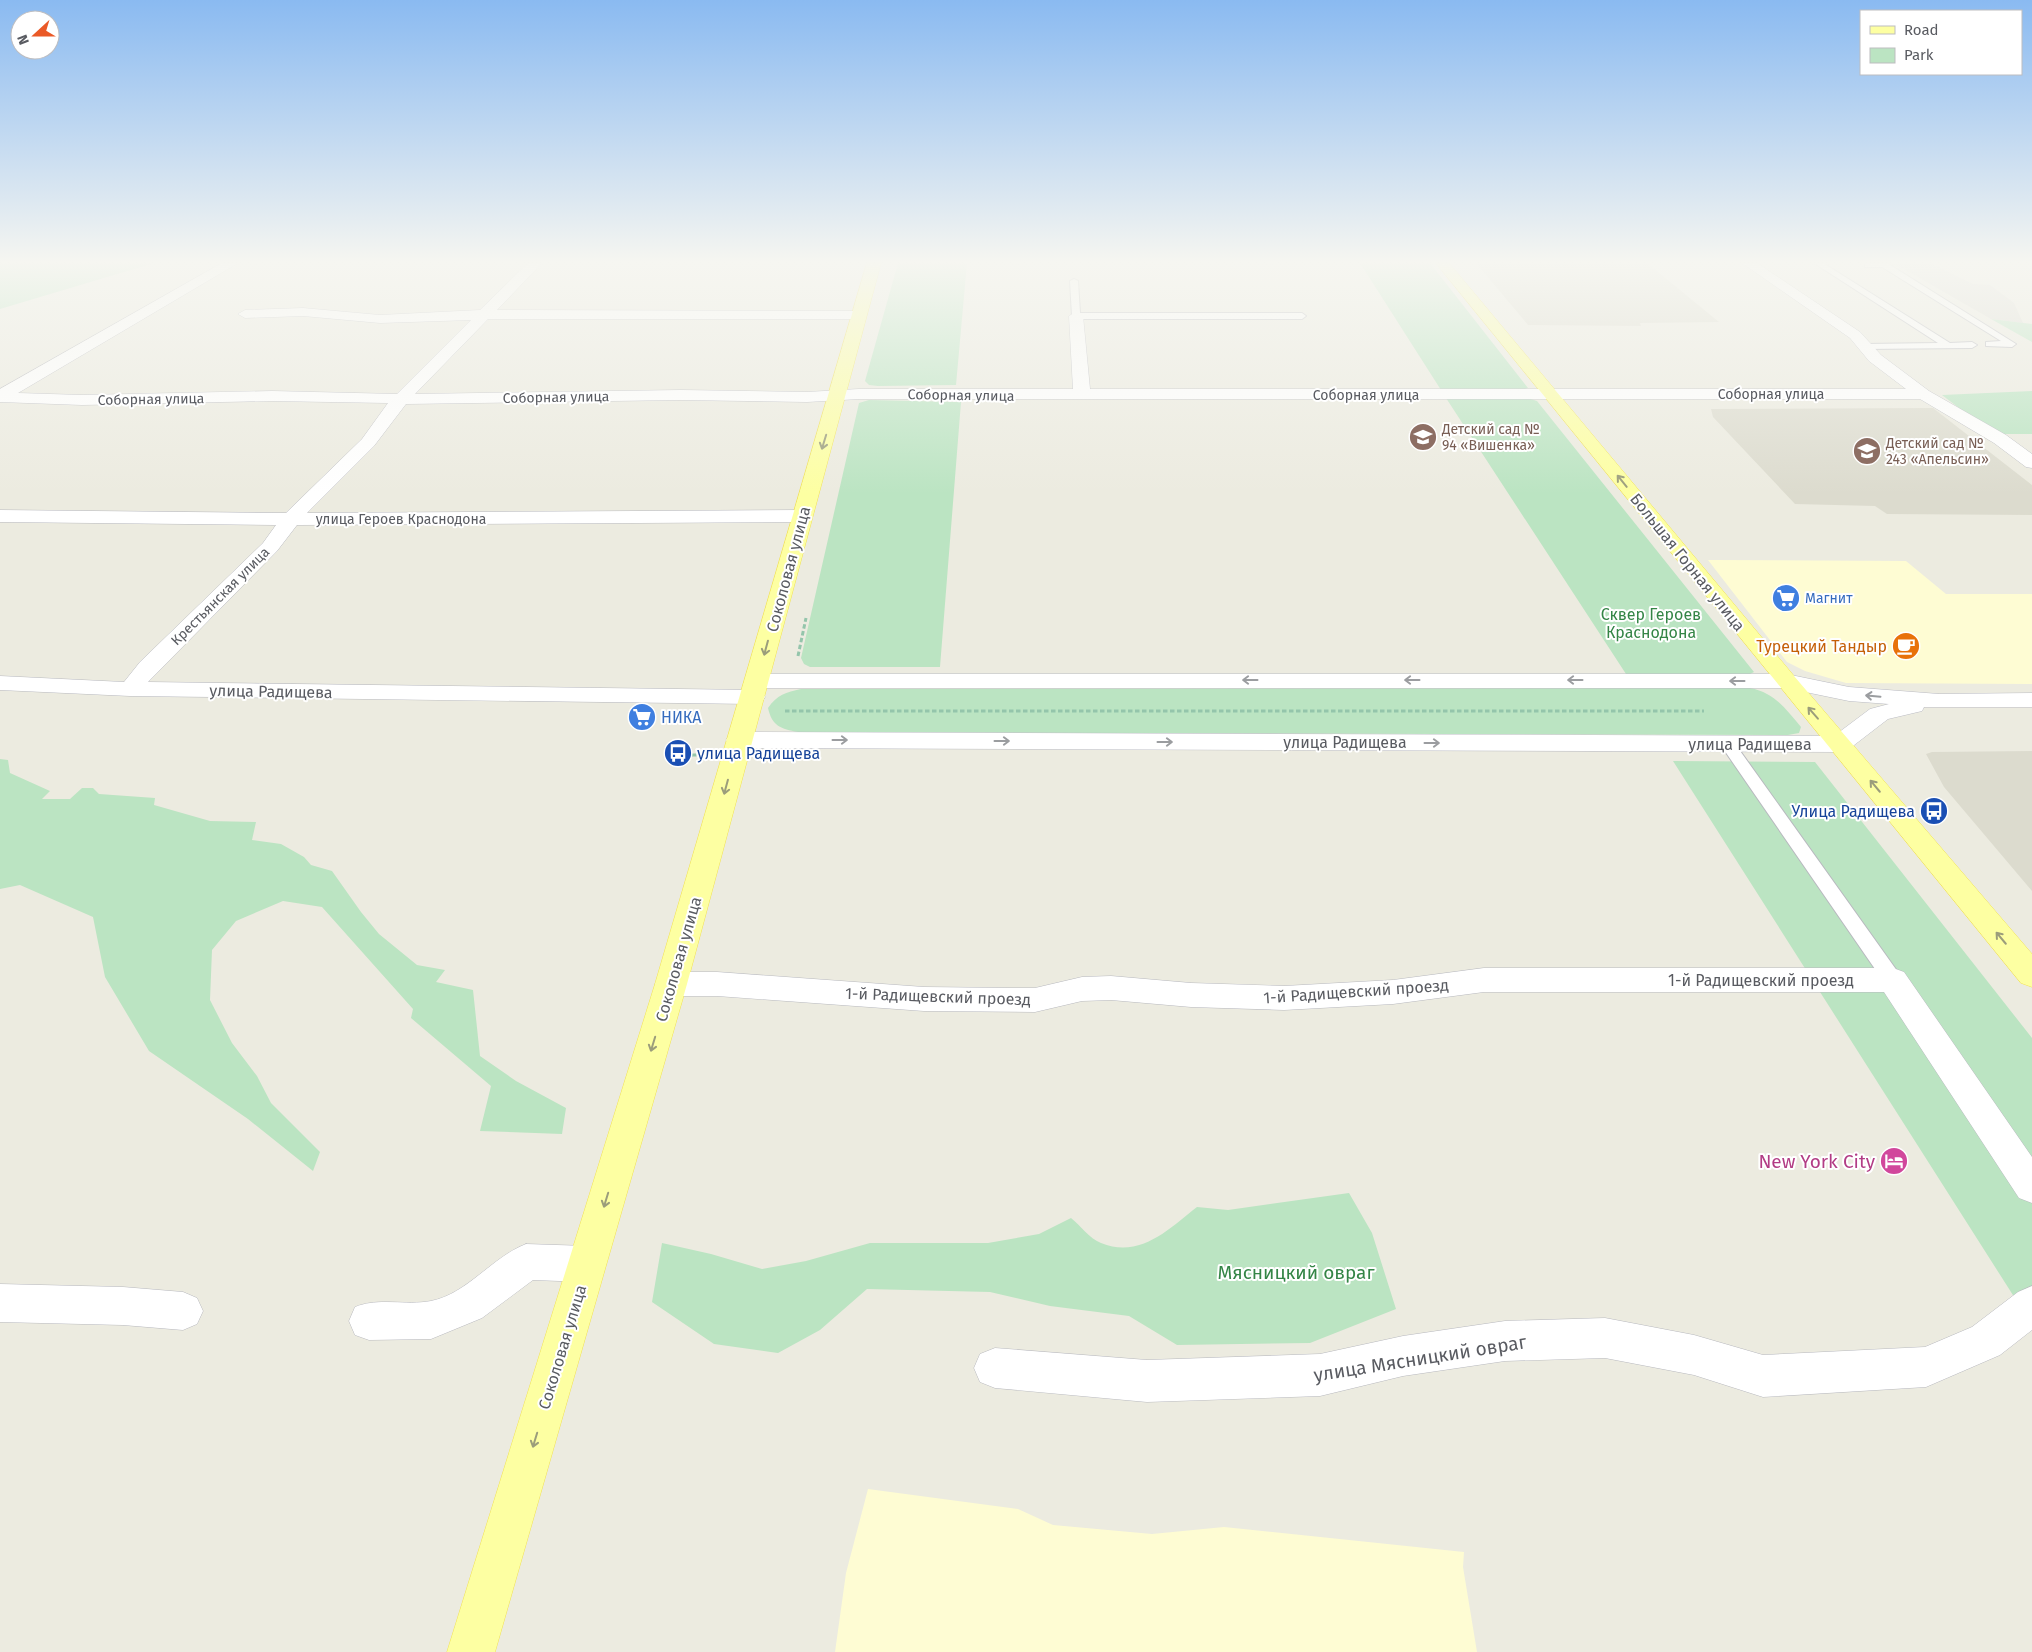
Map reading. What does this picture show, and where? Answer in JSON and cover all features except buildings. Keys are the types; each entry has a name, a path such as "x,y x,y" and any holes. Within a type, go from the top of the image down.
{"main road":[{"name":"Соколовая улица","path":"472,1652 671,984 738,740 755,689 801,516 839,395 852,340"},
{"name":"Большая Горная улица","path":"1506,340 1786,681 2032,975"}],"street":[{"path":"0,397 98,340"},
{"name":"Крестьянская улица","path":"130,689 148,667 270,547 290,519 379,429 402,398 459,340"},
{"path":"1078,340 1082,395"},
{"path":"1859,340 1875,358 1923,394 2000,439 2032,463"},
{"name":"Соборная улица","path":"0,397 82,400 281,396 402,398 839,395 1923,394"},
{"name":"улица Героев Краснодона","path":"0,516 546,519 801,516"},
{"name":"улица Радищева","path":"0,683 130,689 755,689 1680,680 1786,681 1849,694 1939,701 2032,700"},
{"name":"улица Радищева","path":"738,740 1840,744 1879,714 1939,701"},
{"name":"1-й Радищевский проезд","path":"671,984 717,984 924,999 1035,1000 1082,990 1111,988 1191,995 1284,998 1393,992 1484,980 1893,980"},
{"path":"1893,980 2032,1187"},
{"path":"369,1321 431,1320 468,1305 526,1262 587,1264"},
{"path":"0,1303 123,1306 182,1311"},
{"name":"улица Мясницкий овраг","path":"995,1368 1147,1381 1320,1375 1403,1356 1505,1341 1606,1338 1694,1354 1762,1376 1926,1367 1986,1341 2032,1305"}],"lane":[{"path":"1939,340 1947,345"},
{"path":"1990,344 2012,344 2006,340"},
{"path":"1865,347 1972,345"},
{"path":"1728,744 1893,980"}],"path":[{"path":"1680,680 1728,744"},
{"path":"785,710 1704,711"}],"shaded area":[{"name":"Детский сад № 243 «Апельсин»","path":"1933,408 2032,485 2032,515 1887,514 1875,506 1795,504 1713,417 1711,409"},
{"path":"1708,560 1906,561 1946,594 2032,594 2032,684 1846,683 1805,671 1787,662"},
{"path":"2032,751 2032,891 1944,787 1926,754 1932,752"},
{"path":"868,1489 1018,1509 1053,1525 1152,1534 1224,1527 1464,1552 1463,1567 1477,1652 835,1652 846,1573"}],"green space":[{"path":"876,340 960,340 956,385 878,386 869,385 865,381"},
{"path":"1409,340 1490,340 1528,388 1522,390 1441,390"},
{"path":"2032,391 2032,434 2000,434 1972,418 1942,395"},
{"name":"Сквер Героев Краснодона","path":"1446,398 1527,398 1537,401 1754,672 1746,676 1626,674"},
{"path":"869,400 961,402 940,667 810,667 804,664 801,658 859,403"},
{"path":"1750,688 1759,690 1779,702 1801,727 1799,733 1788,735 798,732 778,726 772,719 768,708 782,695 801,689"},
{"path":"0,759 8,760 10,773 50,791 42,799 70,799 82,788 93,788 99,794 155,798 154,805 210,821 256,822 252,840 281,844 304,857 311,865 332,871 379,934 417,965 445,970 436,982 473,990 480,1056 516,1081 566,1108 562,1134 480,1131 491,1086 411,1018 413,1009 322,907 283,901 236,921 212,950 210,1000 232,1043 257,1076 271,1103 320,1152 313,1171 248,1119 149,1051 105,977 93,917 20,885 0,889"},
{"path":"1673,761 1815,762 2032,1038 2032,1325"},
{"name":"Мясницкий овраг","path":"1349,1193 1372,1233 1396,1309 1310,1343 1177,1345 1129,1316 1050,1306 990,1292 867,1289 820,1330 778,1353 714,1344 652,1302 662,1243 711,1254 762,1269 806,1261 870,1243 988,1243 1039,1234 1071,1218 1089,1235 1101,1243 1115,1247 1129,1247 1153,1239 1165,1232 1197,1207 1228,1210"}],"place":[{"name":"Детский сад № 94 «Вишенка»","path":"1423,437"},
{"name":"Детский сад № 243 «Апельсин»","path":"1867,451"},
{"name":"Магнит","path":"1786,598"},
{"name":"Турецкий Тандыр","path":"1906,646"},
{"name":"НИКА","path":"642,717"},
{"name":"улица Радищева","path":"678,753"},
{"name":"Улица Радищева","path":"1934,811"},
{"name":"New York City","path":"1894,1161"}]}
